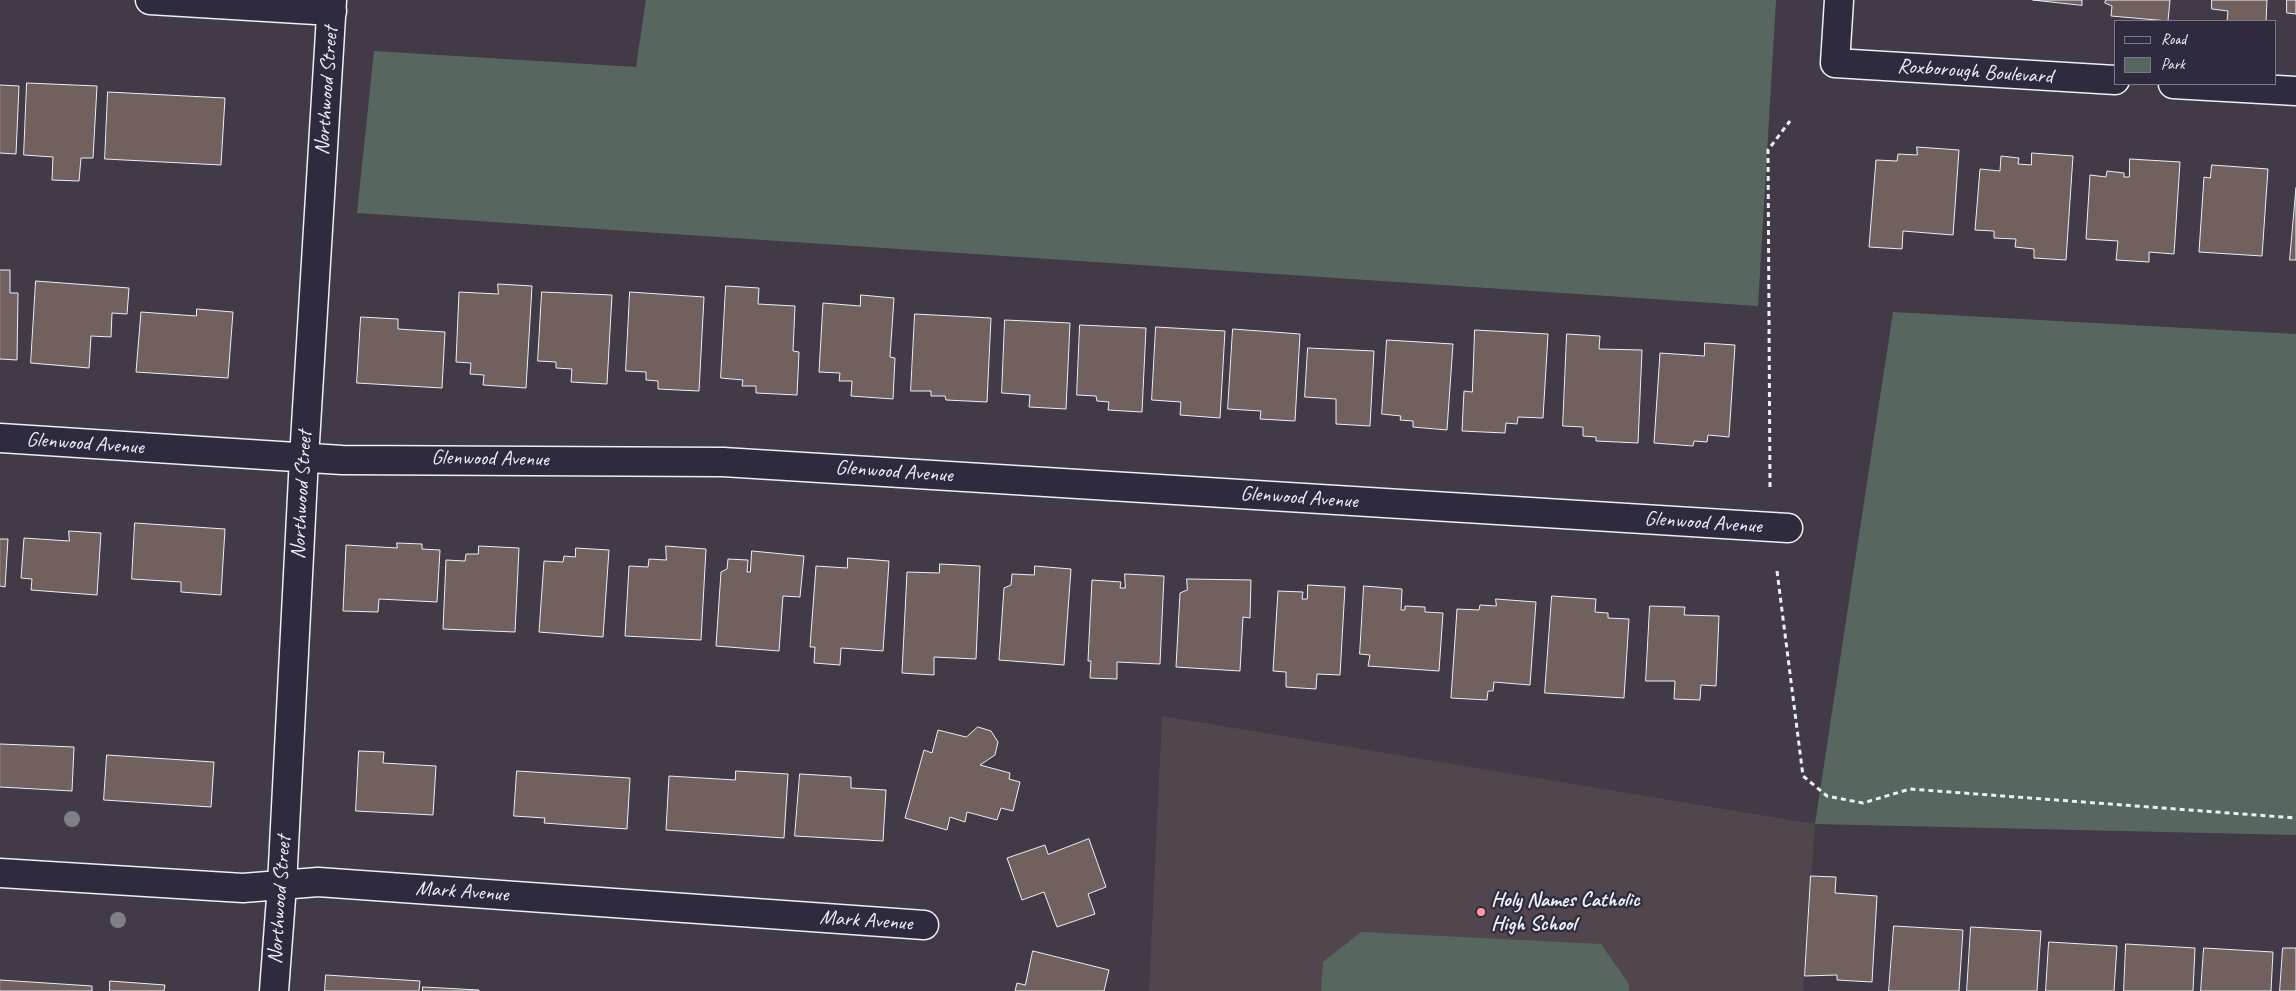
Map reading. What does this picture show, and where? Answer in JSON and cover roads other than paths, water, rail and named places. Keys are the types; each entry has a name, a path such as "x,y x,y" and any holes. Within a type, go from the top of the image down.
{"street":[{"path":"150,0 332,6"},
{"name":"Roxborough Boulevard","path":"1839,0 1835,63 2114,80"},
{"name":"Northwood Street","path":"274,991 282,885 304,458 332,6"},
{"path":"2191,85 2296,91"},
{"name":"Glenwood Avenue","path":"0,438 304,458 723,462 1788,528"},
{"name":"Mark Avenue","path":"0,873 243,888 318,882 924,925"}],"place":[{"name":"Holy Names Catholic High School","path":"1481,912"}]}
